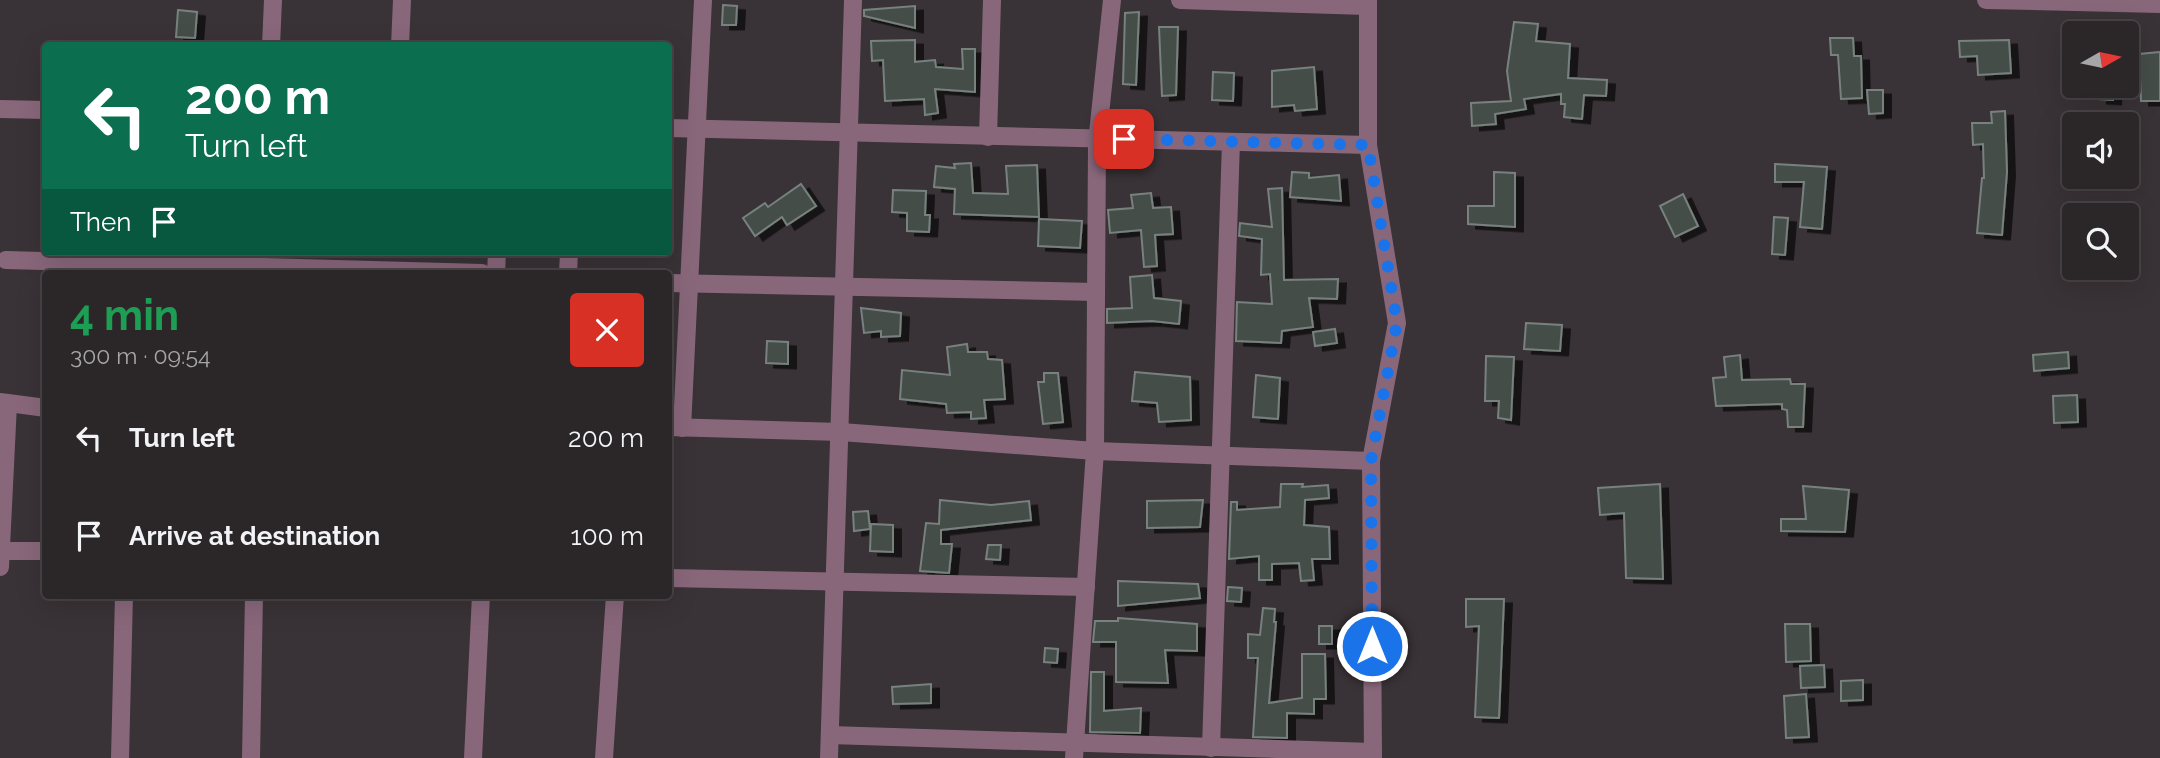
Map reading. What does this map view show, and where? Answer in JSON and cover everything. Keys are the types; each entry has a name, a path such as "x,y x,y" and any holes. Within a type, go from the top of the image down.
{"street":[{"path":"271,42 273,0"},
{"path":"400,42 402,0"},
{"path":"703,0 689,284 675,428 841,432 1095,451 1371,461"},
{"path":"829,758 853,0"},
{"path":"988,136 992,0"},
{"path":"1074,751 1095,451 1098,139 1112,0"},
{"path":"830,735 1074,751 1211,748 1373,755 1371,461 1397,323 1368,145 1367,3 1180,0"},
{"path":"1986,0 2160,4"},
{"path":"0,109 42,110"},
{"path":"672,128 1368,145"},
{"path":"1211,748 1231,142"},
{"path":"6,260 263,264 409,270"},
{"path":"672,283 1096,292"},
{"path":"0,567 4,403 42,408"},
{"path":"1,551 42,551"},
{"path":"672,578 1086,587"},
{"path":"120,758 124,599"},
{"path":"251,758 254,599"},
{"path":"473,758 481,599"},
{"path":"604,758 615,599"}],"building":[{"path":"723,5 737,6 736,25 722,25"},
{"path":"915,6 915,28 864,16 864,10"},
{"path":"178,10 197,12 195,38 176,37"},
{"path":"1139,12 1136,85 1123,84 1125,13"},
{"path":"1514,22 1538,24 1536,41 1570,44 1568,78 1607,80 1606,96 1584,95 1582,119 1564,117 1565,104 1561,104 1561,94 1524,99 1526,109 1495,114 1496,124 1472,126 1471,103 1511,101 1507,71"},
{"path":"1159,27 1178,27 1176,95 1162,96"},
{"path":"1830,38 1853,38 1854,56 1861,56 1862,98 1841,99 1838,55 1831,55"},
{"path":"915,40 915,62 935,60 936,67 963,69 962,49 975,49 975,92 935,89 938,113 925,115 924,99 885,101 883,60 872,61 871,41"},
{"path":"2009,40 2011,73 1978,75 1977,56 1960,57 1959,41"},
{"path":"2160,52 2160,101 2141,101 2139,54"},
{"path":"1314,67 1317,109 1295,111 1294,105 1272,107 1272,71"},
{"path":"1213,72 1234,73 1233,101 1212,100"},
{"path":"1867,90 1883,90 1883,113 1869,114"},
{"path":"2005,111 2007,172 2002,235 1977,233 1984,178 1983,144 1973,145 1972,123 1992,123 1991,112"},
{"path":"971,163 973,193 1008,194 1006,166 1037,165 1039,217 954,214 955,189 934,187 936,166 955,168 954,164"},
{"path":"1775,164 1827,167 1822,229 1800,227 1804,182 1775,182"},
{"path":"1292,172 1309,173 1309,178 1339,175 1341,201 1290,197"},
{"path":"1494,172 1515,173 1515,227 1468,224 1468,206 1494,206"},
{"path":"801,184 816,206 787,225 782,217 755,236 743,218 765,203 768,207"},
{"path":"1282,188 1284,280 1338,279 1337,299 1309,298 1313,327 1282,331 1281,343 1236,341 1237,302 1272,304 1270,274 1261,275 1262,239 1239,236 1240,223 1272,227 1268,189"},
{"path":"893,190 926,191 925,215 930,215 929,232 907,231 907,213 892,212"},
{"path":"1151,193 1153,208 1171,207 1173,234 1155,235 1157,266 1144,267 1141,230 1110,233 1108,210 1133,208 1131,195"},
{"path":"1683,194 1698,226 1675,237 1660,206"},
{"path":"1774,217 1788,218 1785,255 1772,254"},
{"path":"1039,219 1082,221 1080,248 1038,246"},
{"path":"1152,275 1154,298 1181,301 1179,324 1152,321 1107,323 1107,309 1132,308 1130,277"},
{"path":"861,308 901,313 900,336 881,337 881,331 864,333"},
{"path":"1526,323 1562,325 1560,351 1524,349"},
{"path":"1335,329 1337,343 1315,346 1313,332"},
{"path":"767,341 788,342 788,364 766,363"},
{"path":"967,344 968,352 987,352 988,359 1002,360 1005,399 984,400 986,418 971,419 971,412 947,413 946,404 900,399 902,370 950,375 947,347"},
{"path":"2068,352 2069,368 2034,371 2033,355"},
{"path":"1740,355 1742,380 1790,379 1791,384 1805,384 1803,427 1788,427 1787,410 1782,409 1782,404 1716,406 1713,378 1726,377 1724,357"},
{"path":"1486,356 1514,357 1511,420 1498,418 1499,401 1485,401"},
{"path":"1135,372 1190,377 1191,420 1159,422 1157,403 1132,401"},
{"path":"1044,373 1058,373 1063,422 1043,424 1038,382 1044,382"},
{"path":"1256,375 1280,378 1278,419 1253,417"},
{"path":"2077,395 2078,422 2054,423 2053,396"},
{"path":"1281,484 1303,484 1302,487 1328,485 1329,498 1305,500 1304,525 1329,527 1330,559 1312,559 1314,580 1301,581 1299,563 1272,564 1272,580 1259,580 1259,556 1229,559 1231,502 1237,502 1237,510 1280,507"},
{"path":"1660,484 1663,579 1626,578 1624,513 1600,515 1598,488"},
{"path":"1803,486 1849,490 1845,532 1781,531 1781,519 1806,519"},
{"path":"940,500 991,505 1029,501 1031,520 941,530 941,544 952,544 949,573 920,571 926,523 939,524"},
{"path":"1203,500 1200,527 1147,528 1147,501"},
{"path":"868,511 870,529 854,531 853,512"},
{"path":"871,524 893,525 893,552 870,551"},
{"path":"988,545 1001,545 1000,560 986,559"},
{"path":"1118,581 1198,584 1200,598 1118,606"},
{"path":"1228,587 1242,588 1241,602 1227,601"},
{"path":"1466,599 1504,599 1499,718 1475,717 1479,626 1466,627"},
{"path":"1263,608 1275,609 1276,622 1269,703 1302,698 1302,654 1325,654 1326,699 1314,699 1314,714 1287,713 1287,738 1253,737 1258,658 1248,658 1248,634 1260,635"},
{"path":"1118,618 1197,624 1197,651 1165,650 1168,683 1116,682 1116,642 1093,642 1095,621 1118,621"},
{"path":"1785,624 1810,624 1811,661 1786,662"},
{"path":"1319,626 1332,626 1332,644 1319,644"},
{"path":"1045,648 1058,649 1057,663 1044,662"},
{"path":"1824,665 1825,687 1801,688 1800,666"},
{"path":"1091,672 1104,672 1104,711 1141,708 1140,733 1090,732"},
{"path":"1863,680 1863,700 1841,701 1841,681"},
{"path":"931,684 931,703 893,704 892,687"},
{"path":"1806,694 1809,737 1786,738 1784,696"}],"route":[{"path":"1124,139 1368,145 1397,323 1371,461 1372,646"}]}
